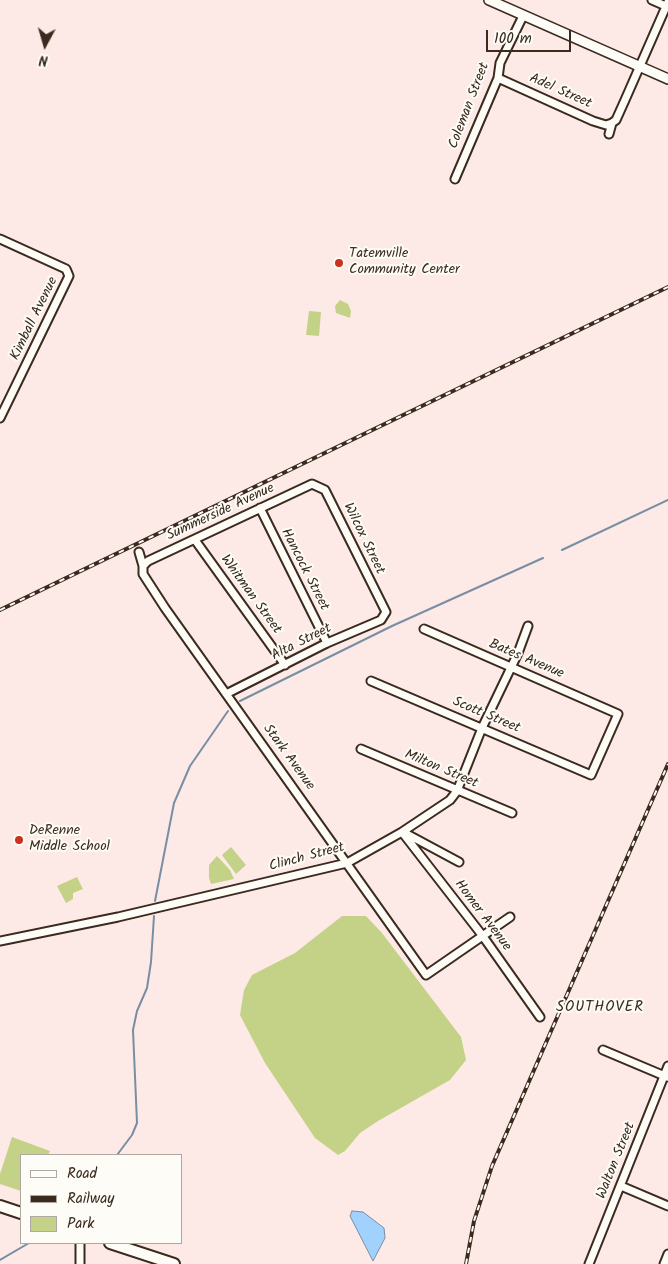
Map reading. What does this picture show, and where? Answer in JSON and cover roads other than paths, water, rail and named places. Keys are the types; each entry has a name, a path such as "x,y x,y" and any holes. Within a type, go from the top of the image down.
{"main road":[{"path":"0,1206 20,1213"},
{"path":"113,1244 174,1264"}],"street":[{"path":"489,0 640,65 668,79"},
{"path":"609,134 612,123 616,120 667,5 652,0"},
{"name":"Coleman Street","path":"455,178 498,78 500,64 523,16"},
{"name":"Adel Street","path":"498,78 593,120 606,125 612,123"},
{"name":"Kimball Avenue","path":"0,239 66,269 69,276 0,418"},
{"name":"Summerside Avenue","path":"143,566 148,561 312,484"},
{"name":"Wilcox Street","path":"312,484 325,490 386,612"},
{"name":"Hancock Street","path":"260,508 327,643"},
{"name":"Whitman Street","path":"195,540 285,665"},
{"name":"Stark Avenue","path":"139,552 143,574 212,677 426,975 482,935"},
{"name":"Alta Street","path":"226,694 327,643 382,620 386,612"},
{"name":"Clinch Street","path":"0,941 126,915 347,863 402,832 450,800 457,791 482,728 528,626"},
{"name":"Bates Avenue","path":"424,629 618,714 591,775"},
{"name":"Scott Street","path":"371,681 591,775"},
{"name":"Milton Street","path":"361,749 512,814"},
{"path":"402,832 459,862"},
{"name":"Homer Avenue","path":"402,832 482,935 540,1017"},
{"path":"482,935 510,917"},
{"path":"603,1050 666,1076"},
{"name":"Walton Street","path":"589,1264 666,1076 668,1066"},
{"path":"621,1186 668,1206"},
{"path":"80,1244 80,1264"},
{"path":"664,1264 668,1254"}],"water":[{"path":"352,1211 363,1212 384,1228 385,1238 373,1261 350,1216"}],"waterway":[{"path":"562,550 668,500"},
{"path":"240,701 392,626 543,558"},
{"path":"155,901 174,803 190,766 228,711"},
{"path":"118,1154 132,1135 137,1123 133,1030 137,1011 147,988 154,916"},
{"path":"0,1260 27,1244"}],"railway":[{"path":"0,610 668,287"},
{"path":"466,1264 474,1221 492,1166 668,764"}],"place":[{"name":"Tatemville Community Center","path":"339,263"},
{"name":"DeRenne Middle School","path":"19,840"}],"district":[{"name":"SOUTHOVER","path":"600,1008"}]}
